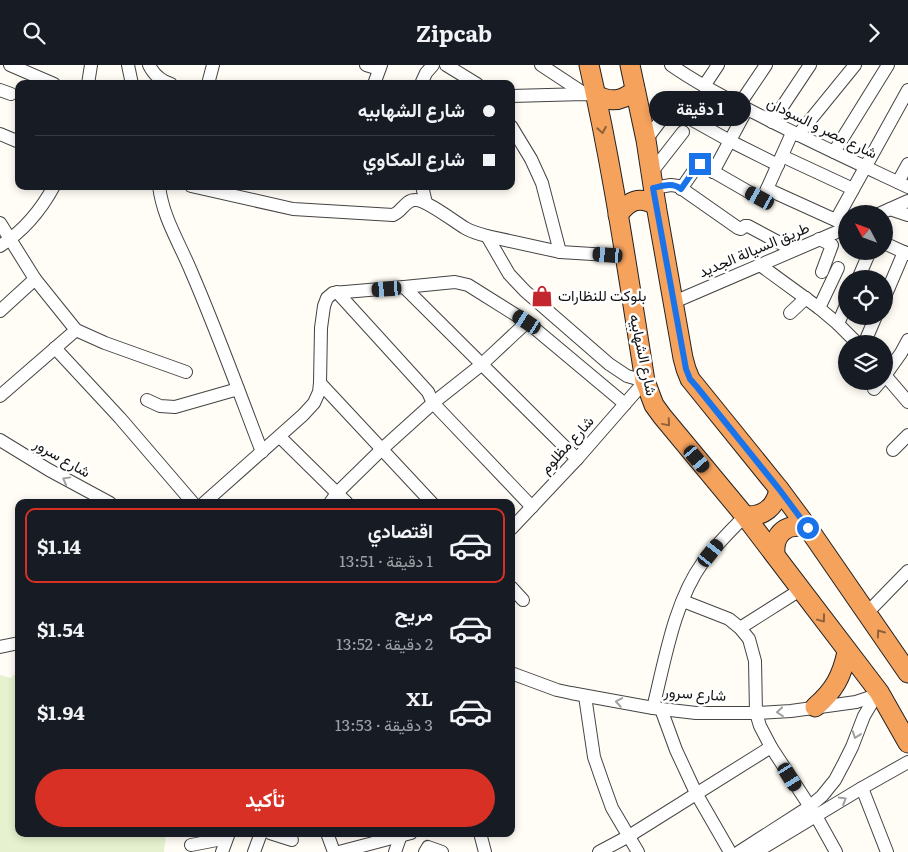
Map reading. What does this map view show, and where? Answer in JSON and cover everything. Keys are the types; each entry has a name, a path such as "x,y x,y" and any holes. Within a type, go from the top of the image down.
{"highway":[{"name":"شارع الشهابيه","path":"589,65 590,95 618,215 645,381 654,405 745,516 879,692 908,743"},
{"path":"630,65 646,140 683,358 690,379 808,528 908,673"},
{"path":"590,95 617,100 624,99 635,90"},
{"path":"618,215 628,203 642,200 649,202 653,189"},
{"path":"745,516 757,516 768,510 775,501 779,489"},
{"path":"775,555 774,546 777,538 783,531 791,527 800,526 808,528"},
{"path":"815,707 825,699 840,677 847,652"}],"street":[{"path":"10,65 45,80"},
{"path":"89,80 91,65"},
{"path":"128,65 131,80"},
{"path":"149,65 156,76 161,80"},
{"path":"209,80 213,65"},
{"path":"366,65 380,67 375,80"},
{"path":"422,80 433,65"},
{"path":"446,65 470,80"},
{"path":"541,65 590,95"},
{"path":"704,86 718,65"},
{"path":"713,172 730,141 743,107 766,65"},
{"path":"772,122 810,65"},
{"path":"681,189 700,164 762,199 780,160 795,134 855,65"},
{"path":"834,152 888,65"},
{"name":"شارع مصر و السودان","path":"679,67 704,86 743,107 795,134 903,184"},
{"path":"848,205 853,189 908,90"},
{"path":"515,96 590,95"},
{"path":"646,140 671,108 730,141 853,189"},
{"path":"515,133 531,159 542,183 560,252"},
{"path":"653,189 683,133"},
{"path":"0,135 15,141"},
{"path":"903,184 908,164"},
{"path":"653,189 671,185 678,186 738,228 741,229 748,226 794,251"},
{"path":"5,243 35,215 51,190"},
{"path":"159,190 160,200 168,223 191,269 262,452"},
{"path":"208,190 284,208 393,215 398,213 410,201 418,200 475,233 560,252 624,256"},
{"path":"423,190 426,203"},
{"path":"765,194 838,222"},
{"path":"893,208 908,201"},
{"path":"893,212 908,215"},
{"path":"0,223 5,243 76,330 105,343 186,372"},
{"name":"طريق السيالة الجديد","path":"674,302 794,251 838,227"},
{"path":"487,236 510,274 525,291 614,367 627,376 645,381"},
{"path":"819,239 832,245 822,272"},
{"path":"893,247 906,253 893,280"},
{"path":"760,265 838,324"},
{"path":"819,308 838,268"},
{"path":"0,311 35,279"},
{"path":"209,499 280,437 314,403 319,392 320,383 325,301 330,295 337,292 455,282 463,283 527,322 625,404"},
{"path":"404,287 577,459"},
{"path":"337,292 428,392 434,403 532,507"},
{"path":"790,313 806,298"},
{"path":"280,437 334,498 382,449 481,365 527,322"},
{"path":"839,325 849,335"},
{"path":"0,396 76,330"},
{"path":"893,364 908,340"},
{"path":"55,348 120,418 190,499"},
{"name":"شارع مظلوم","path":"515,525 577,459 645,381"},
{"path":"320,383 428,499"},
{"path":"147,400 160,406 175,407 238,389"},
{"path":"893,390 908,402"},
{"path":"893,450 908,435"},
{"name":"شارع سرور","path":"0,440 49,470 103,499"},
{"path":"730,852 696,793 657,708 671,634 687,591 702,563 745,516"},
{"path":"866,614 908,571"},
{"path":"740,628 800,590"},
{"path":"515,591 523,600"},
{"path":"683,601 729,619 749,639 755,661 756,713 760,726 836,852"},
{"path":"0,647 15,644"},
{"name":"شارع سرور","path":"515,674 557,690 584,696 696,713 756,713 815,707 856,702 879,692"},
{"path":"756,852 812,812 835,780 852,747 864,716 879,692"},
{"path":"584,696 594,757 612,807 638,852"},
{"path":"600,852 772,747"},
{"path":"739,852 908,762"},
{"path":"862,788 887,852"},
{"path":"254,852 260,837"},
{"path":"328,837 334,852"},
{"path":"338,852 395,837"},
{"path":"394,852 404,837"},
{"path":"481,837 485,852"},
{"path":"191,849 218,844"},
{"path":"425,852 426,847 429,847 442,852"}],"green space":[{"path":"15,674 15,837 166,837 164,852 0,852 0,675 11,678"}],"place":[{"name":"بلوكت للنظارات","path":"542,296"}],"route":[{"path":"700,164 681,189 675,185 653,188 686,369 690,379 808,528"}]}
